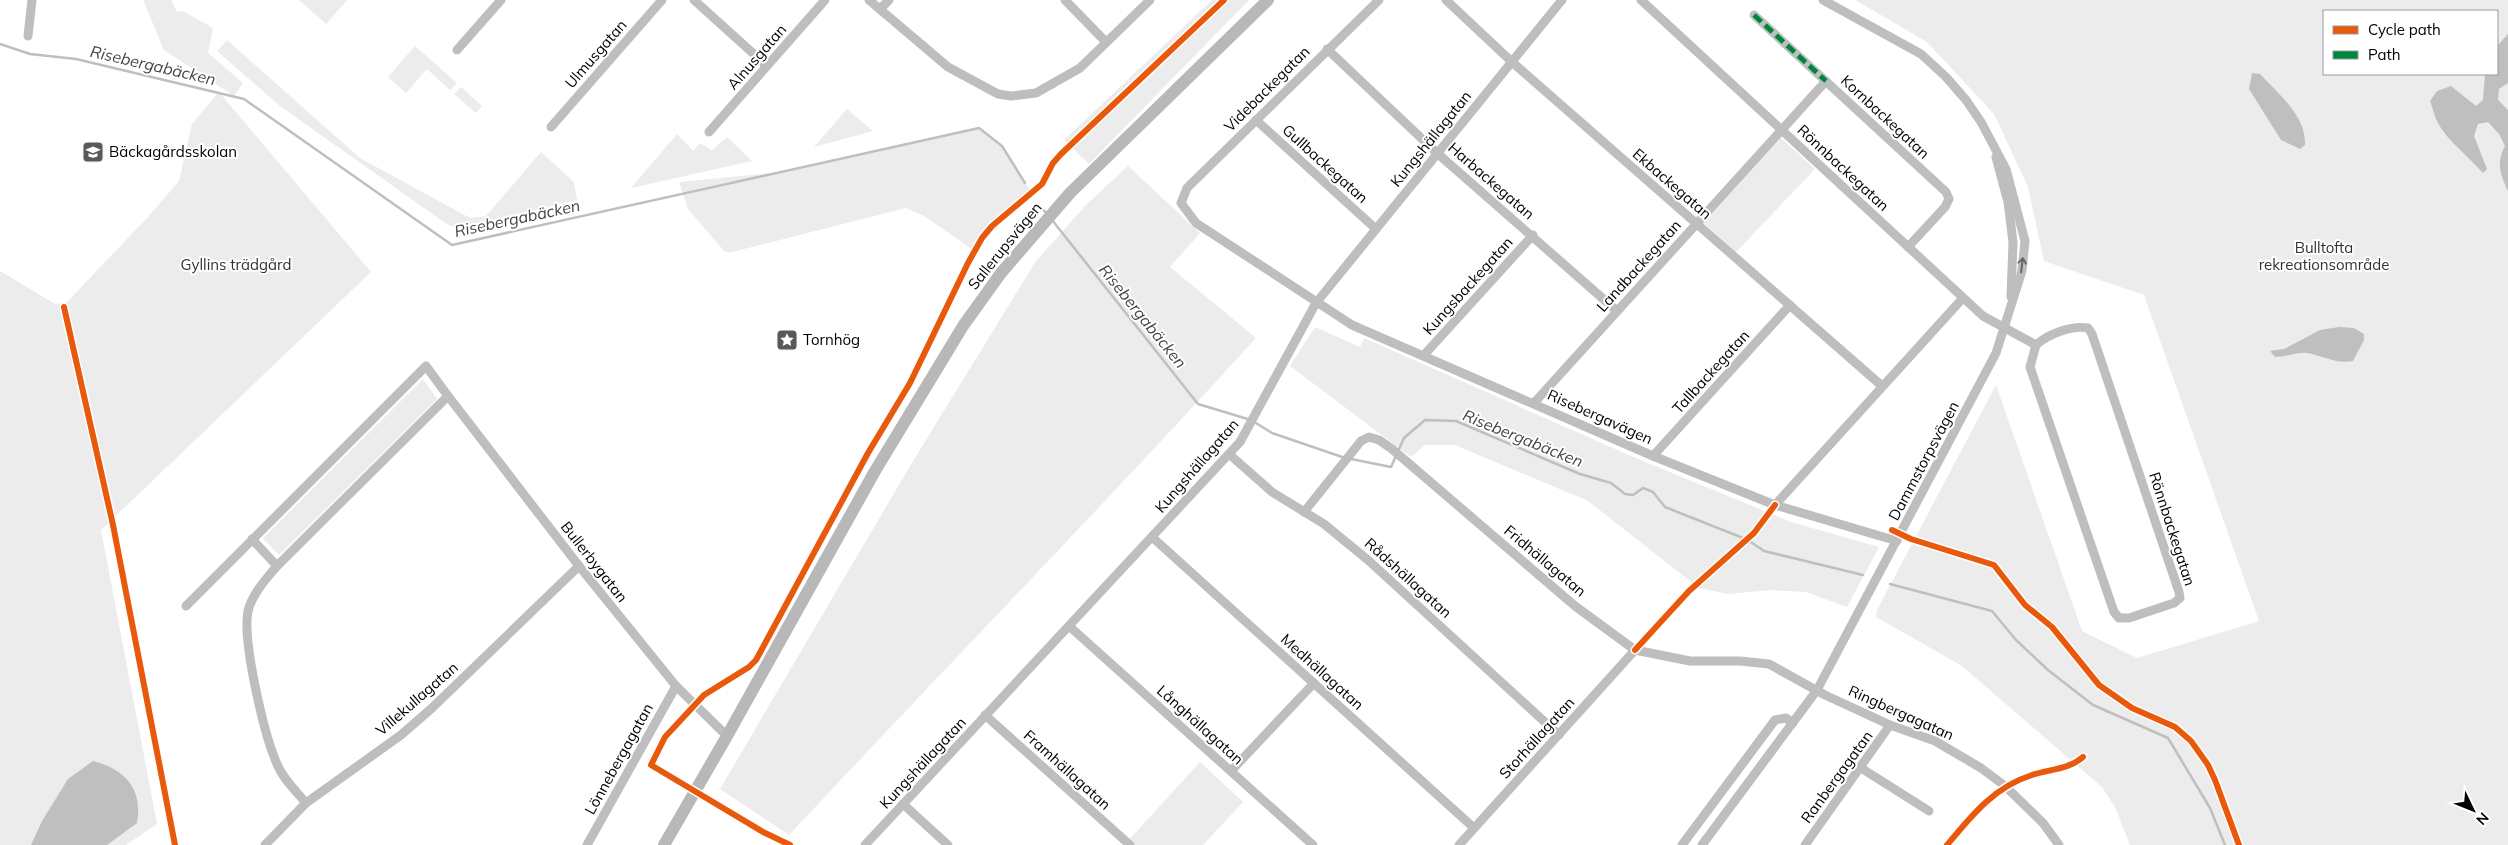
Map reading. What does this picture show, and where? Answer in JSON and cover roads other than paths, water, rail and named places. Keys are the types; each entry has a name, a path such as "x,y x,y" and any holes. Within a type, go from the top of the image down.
{"main road":[{"name":"Sallerupsvägen","path":"664,845 912,408 963,326 1001,273 1070,193 1268,0"}],"street":[{"path":"28,36 32,0"},
{"path":"457,50 501,0"},
{"name":"Ulmusgatan","path":"552,127 662,0"},
{"path":"694,0 768,66"},
{"name":"Alnusgatan","path":"709,132 825,0"},
{"path":"869,0 948,67 998,94 1030,94 1052,85 1080,68 1150,0"},
{"path":"880,9 889,0"},
{"path":"1065,0 1106,42"},
{"name":"Videbackegatan","path":"1181,203 1187,188 1379,0"},
{"name":"Ekbackegatan","path":"1446,0 1512,62 1882,386"},
{"name":"Kungshällagatan","path":"865,845 1229,454 1247,432 1316,303 1562,0"},
{"name":"Rönnbackegatan","path":"1641,0 1983,316 2036,344"},
{"name":"Dammstorpsvägen","path":"1702,845 1817,690 1996,353 2010,312 2013,242 2008,202 1993,144 1966,100 1946,77 1921,54 1823,0"},
{"name":"Kornbackegatan","path":"1754,15 1946,192 1949,199 1945,207 1908,247"},
{"name":"Harbackegatan","path":"1327,49 1437,153 1617,311"},
{"name":"Landbackegatan","path":"1534,403 1826,81"},
{"name":"Gullbackegatan","path":"1256,120 1376,229"},
{"name":"Risebergavägen","path":"1181,203 1196,223 1352,325 1653,456 1776,505 1897,541"},
{"name":"Kungsbackegatan","path":"1424,355 1532,235"},
{"path":"1776,505 1963,298"},
{"name":"Tallbackegatan","path":"1653,456 1790,305"},
{"name":"Rönnbackegatan","path":"2079,326 2088,328 2092,334 2180,592 2180,598 2174,603 2129,618 2120,618 2114,612 2030,367 2036,344 2043,338 2079,326"},
{"name":"Bullerbygatan","path":"186,606 426,366 579,566 676,686 727,736"},
{"path":"306,803 277,764 250,653 247,629 248,609 260,588 277,566 448,396"},
{"name":"Fridhällagatan","path":"1304,512 1361,441 1369,437 1378,440 1392,449 1576,606 1635,650 1690,661 1768,664 1817,690"},
{"name":"Rådshällagatan","path":"1229,454 1272,492 1324,524 1368,560 1559,735"},
{"name":"Medhällagatan","path":"1152,536 1474,828"},
{"path":"252,539 277,566"},
{"name":"Villekullagatan","path":"265,845 306,803 432,708 579,566"},
{"name":"Långhällagatan","path":"1069,626 1313,845"},
{"name":"Storhällagatan","path":"1458,845 1635,650"},
{"path":"1231,771 1314,682"},
{"name":"Lönnebergagatan","path":"587,845 676,686"},
{"name":"Ringbergagatan","path":"1817,690 1890,725 1935,741 1981,768 2005,786 2043,823 2059,845"},
{"name":"Framhällagatan","path":"985,715 1130,845"},
{"path":"1682,845 1774,720 1786,718 1793,723"},
{"name":"Ranbergagatan","path":"1805,845 1862,768 1890,725"},
{"path":"1862,768 1930,811"},
{"path":"903,804 948,845"}],"waterway":[{"name":"Risebergabäcken","path":"0,44 30,54 76,59 244,99 452,245 979,128 1002,146 1025,183"},
{"name":"Risebergabäcken","path":"1038,204 1047,214"},
{"name":"Risebergabäcken","path":"1052,220 1198,404 1251,420 1272,433 1345,458"},
{"name":"Risebergabäcken","path":"1351,459 1391,467 1404,438 1425,420 1456,421 1580,474 1611,483 1625,494 1633,495 1643,488 1653,492 1665,507 1748,540 1764,551 1863,575"},
{"path":"1890,584 1992,611 2016,640 2048,670 2093,705 2168,738 2210,808 2225,845"}],"place":[{"name":"Bäckagårdsskolan","path":"93,152"},
{"name":"Tornhög","path":"787,340"}],"park label":[{"name":"Bulltofta rekreationsområde","path":"2324,256"},
{"name":"Gyllins trädgård","path":"236,265"}]}
